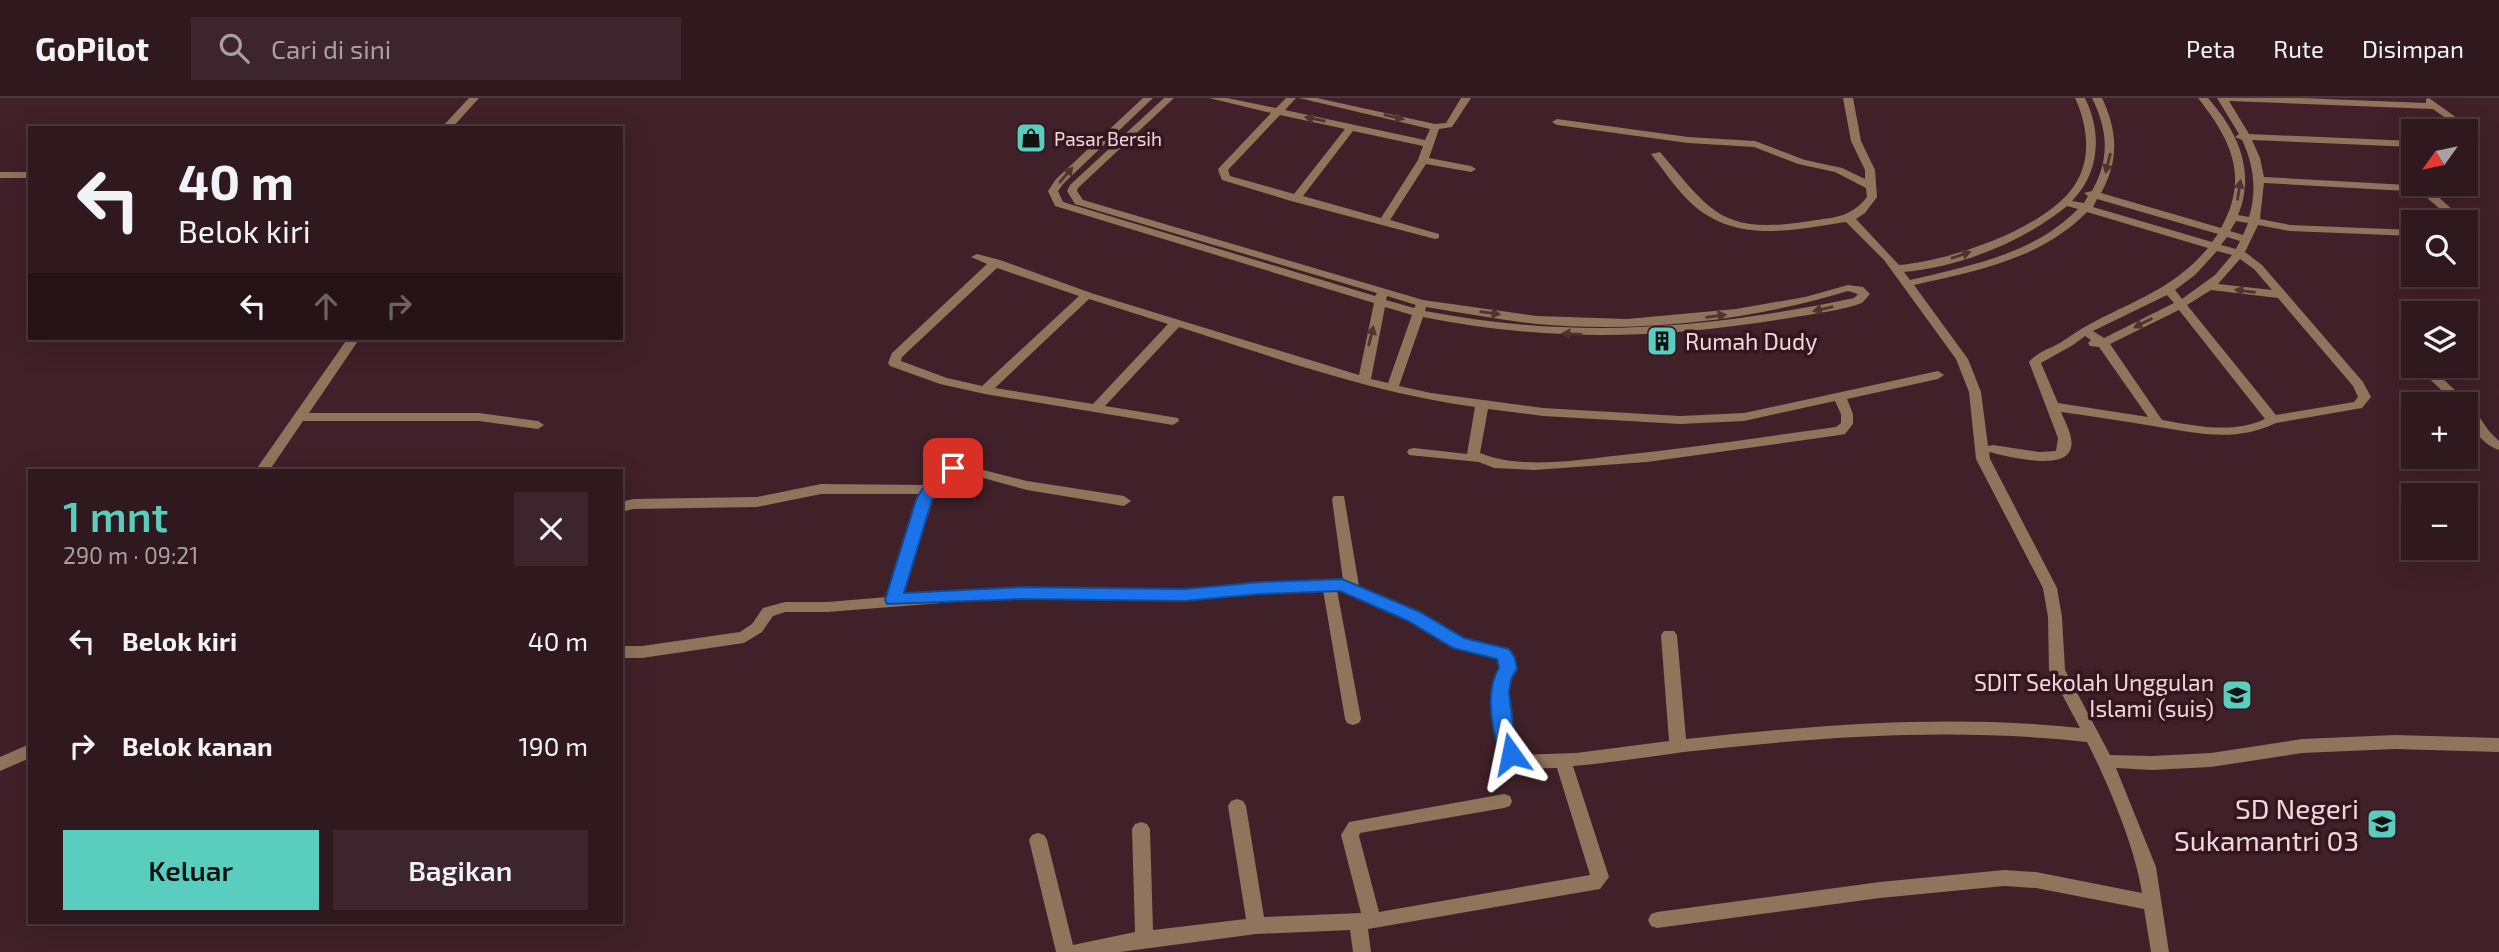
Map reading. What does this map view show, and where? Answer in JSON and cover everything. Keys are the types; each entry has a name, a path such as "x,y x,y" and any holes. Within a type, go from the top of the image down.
{"street":[{"path":"448,126 474,98"},
{"path":"1148,98 1060,181 1053,191 1059,204 1420,308 1454,321 1542,332 1637,334 1723,327 1858,301 1864,294 1856,288 1848,288 1807,300 1736,313 1627,323 1537,320 1420,308"},
{"path":"1169,98 1074,187 1073,197 1079,202 1381,298"},
{"path":"1214,98 1430,144"},
{"path":"1291,98 1223,170 1229,180 1435,236"},
{"path":"1304,98 1367,107 1435,127 1449,125 1466,98"},
{"path":"1656,154 1707,212 1738,228 1752,230 1849,218 1861,211 1872,197 1870,170 1856,141 1848,98"},
{"path":"1895,269 1931,265 1992,244 2065,202 2077,189 2092,150 2091,123 2080,98"},
{"path":"1905,284 1955,273 2017,254 2055,234 2088,208 2097,195 2112,159 2109,121 2097,98"},
{"path":"2068,344 2084,330 2169,290 2215,247 2224,232 2241,188 2240,171 2229,136 2213,108 2203,98"},
{"path":"1993,449 2052,457 2062,454 2065,439 2035,362 2050,350 2068,344 2103,343 2181,304 2209,286 2240,254 2252,222 2259,180 2247,137 2222,98"},
{"path":"2228,98 2436,106"},
{"path":"2424,98 2453,119"},
{"path":"1557,122 1688,141 1755,144 1802,162 1838,170 1871,186"},
{"path":"1295,199 1352,127"},
{"path":"1383,223 1423,160 1435,127"},
{"path":"2229,136 2401,143"},
{"path":"1423,160 1471,169"},
{"path":"0,175 28,175"},
{"path":"2259,180 2408,188 2429,194 2447,210"},
{"path":"2077,189 2246,239"},
{"path":"2051,406 2195,430 2217,431 2254,428 2273,420 2358,405 2364,397 2359,386 2258,267 2240,254 2065,202"},
{"path":"2231,217 2290,228 2401,233"},
{"path":"1849,218 1880,247 1965,367 1975,392 1983,458 2050,588 2055,617 2057,670 2105,761 2147,867 2160,952"},
{"path":"977,257 1087,295 1364,381 1482,404 1606,418 1706,420 1744,417 1938,376"},
{"path":"996,262 893,360 899,367 985,390 1172,421"},
{"path":"1910,269 1923,279"},
{"path":"2209,286 2281,295"},
{"path":"2169,290 2273,420"},
{"path":"985,390 1087,295"},
{"path":"1364,381 1381,298"},
{"path":"1392,388 1420,308"},
{"path":"1097,407 1177,322"},
{"path":"2084,330 2103,343 2158,423"},
{"path":"263,469 353,340"},
{"path":"2435,378 2449,392"},
{"path":"1414,452 1522,465 1676,455 1840,431 1847,424 1847,414 1839,396"},
{"path":"1476,459 1472,451 1482,404"},
{"path":"298,417 479,417 538,425"},
{"path":"2478,421 2487,438 2499,446"},
{"path":"893,600 924,500 947,470 962,468 1014,484 1079,491 1124,501"},
{"path":"623,506 633,504 757,502 821,489 930,490"},
{"path":"1339,499 1352,589"},
{"path":"623,652 642,652 744,637 757,628 768,612 775,609 1022,593 1185,595 1329,584 1352,589 1414,617 1459,643 1503,654 1508,669 1502,678 1500,692 1512,762 1563,762 1678,746 1788,735 1929,726 2001,727 2091,736"},
{"path":"1329,584 1353,719"},
{"path":"1669,635 1678,746"},
{"path":"2105,761 2211,760 2302,746 2381,743 2499,745"},
{"path":"0,764 28,751"},
{"path":"1076,952 1144,939 1256,926 1365,922 1582,886 1600,880 1563,762"},
{"path":"1362,952 1365,922 1350,835 1355,827 1504,801"},
{"path":"1237,806 1256,926"},
{"path":"1141,829 1144,939"},
{"path":"1038,840 1065,952"},
{"path":"1657,919 1996,878 2036,880 2154,903"}],"place":[{"name":"Pasar Bersih","path":"1031,138"},
{"name":"Rumah Dudy","path":"1662,341"},
{"name":"SDIT Sekolah Unggulan Islami (suis)","path":"2237,695"},
{"name":"SD Negeri Sukamantri 03","path":"2382,824"}],"route":[{"path":"953,468 947,470 924,500 893,600 1022,593 1185,595 1261,588 1342,585 1374,601 1397,608 1459,643 1503,654 1508,669 1502,678 1500,692 1511,754"}]}
